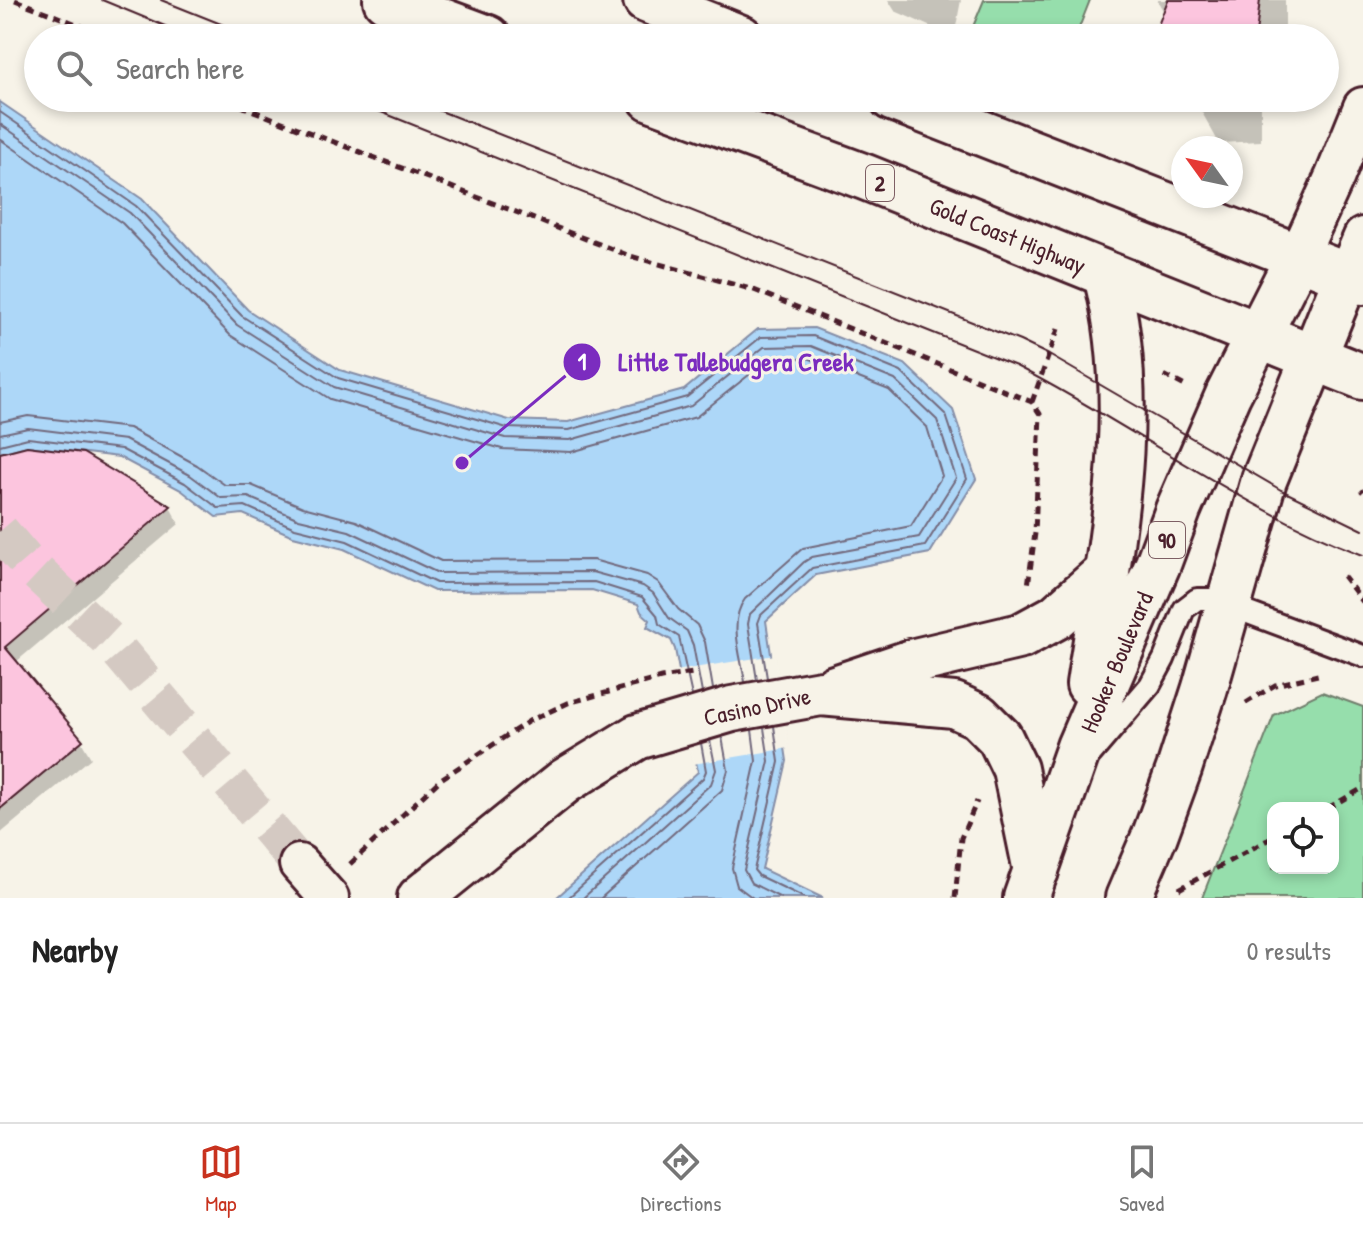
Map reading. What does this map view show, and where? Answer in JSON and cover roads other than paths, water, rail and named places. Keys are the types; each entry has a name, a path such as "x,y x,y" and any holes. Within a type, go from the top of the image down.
{"main road":[{"path":"386,0 450,24"},
{"path":"646,0 706,24"},
{"name":"Gold Coast Highway","path":"689,112 865,177 1363,377"},
{"path":"928,112 1298,257 1358,265 1313,357 1264,480 1179,769 1128,898"},
{"name":"Hooker Boulevard","path":"1031,884 1073,764 1183,498 1258,334 1298,257"},
{"path":"1073,764 1116,510 1122,382 1117,323 1106,275"},
{"path":"816,694 915,661 1021,636 1056,617 1107,572"},
{"name":"Casino Drive","path":"420,898 565,781 637,737 732,709 816,694 954,705 978,716 1000,738 1015,769 1031,884"}],"street":[{"path":"1298,257 1363,107"}],"lane":[{"path":"1073,764 1150,685 1169,649 1184,609 1197,599 1228,606 1363,656"}],"water":[{"path":"0,102 142,199 248,310 340,370 509,420 568,422 684,390 758,329 814,328 905,364 953,410 976,479 930,553 816,575 766,621 787,761 762,869 823,898 556,898 698,772 675,649 671,640 647,627 650,620 638,604 592,590 434,591 344,549 293,536 243,514 216,517 181,490 119,457 27,446 0,453"}],"tunnel":[{"path":"0,531 29,565 111,642 299,864"}],"tram line":[{"path":"102,0 160,24"},
{"path":"161,0 221,24"},
{"path":"381,112 1016,366 1273,514 1363,555"},
{"path":"443,112 1020,341 1281,490 1363,530"}],"place":[{"name":"Little Tallebudgera Creek","path":"462,463"}]}
